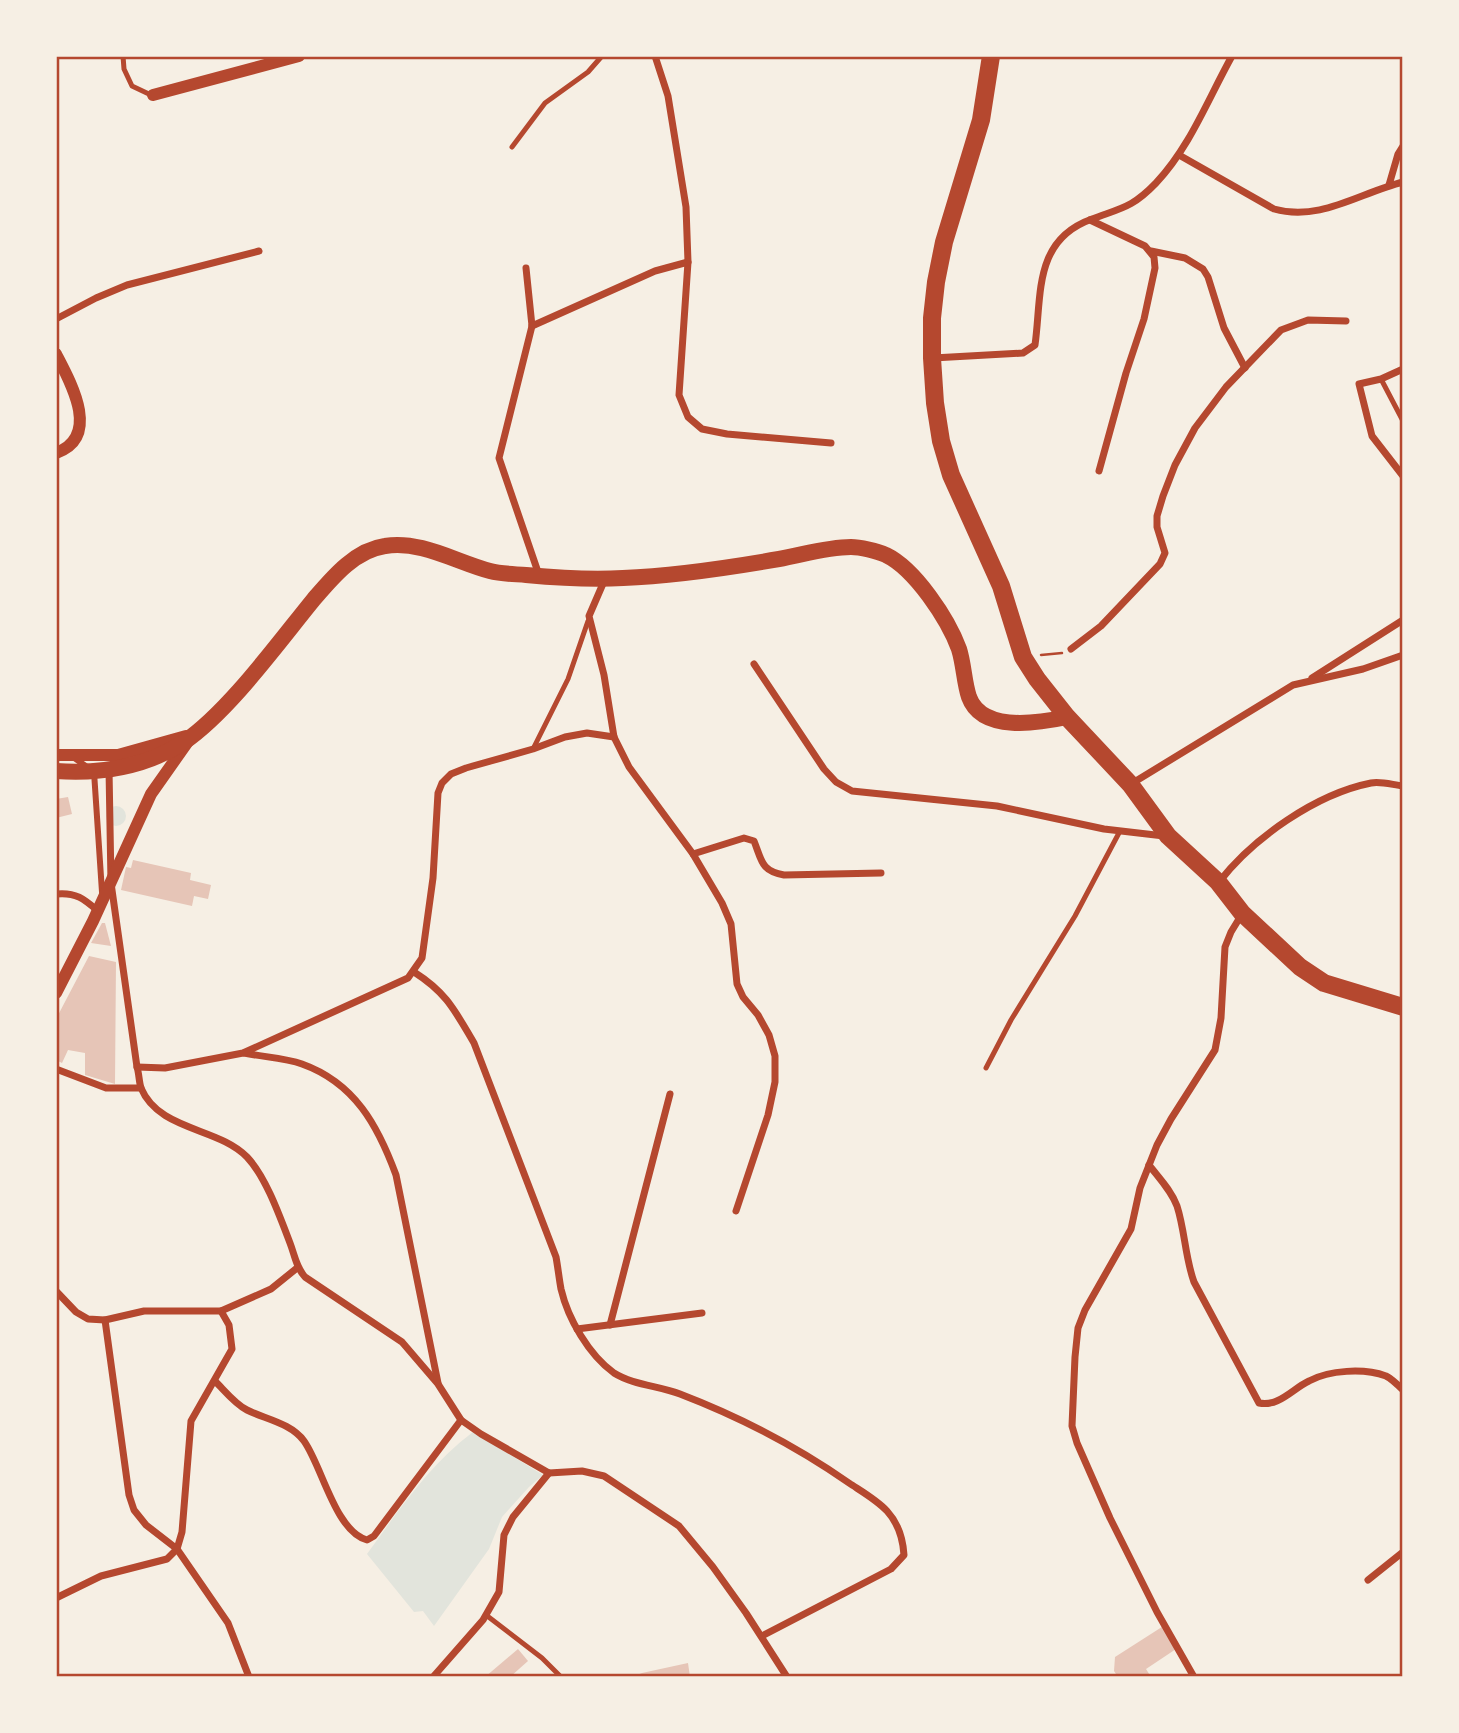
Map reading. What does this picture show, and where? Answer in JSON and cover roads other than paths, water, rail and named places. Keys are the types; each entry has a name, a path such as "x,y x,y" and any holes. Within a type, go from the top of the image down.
{"highway":[{"path":"991,56 981,120 944,242 936,282 932,318 932,358 941,441 951,475 1001,586 1023,657 1067,717 1130,784 1168,836 1218,882 1242,913 1300,967 1317,979 1403,1007"}],"main road":[{"path":"56,771 102,770 137,764 183,743 231,699 340,570 370,550 404,545 441,554 492,572 564,580 682,575 852,547 885,555 905,568 949,627 959,649 970,700 978,711 989,717 1033,724 1067,717"}],"street":[{"path":"153,95 299,56"},
{"path":"655,56 668,96 686,207 688,262 679,395 688,416 702,429 727,434 831,443"},
{"path":"932,358 1023,353 1035,345 1041,279 1049,255 1057,242 1069,230 1089,219 1124,209 1139,199 1179,155 1232,56"},
{"path":"1389,186 1403,146"},
{"path":"1179,155 1273,209 1291,214 1327,210 1403,182"},
{"path":"1089,219 1151,251 1185,258 1203,269 1224,328 1245,368"},
{"path":"56,319 127,285 259,251"},
{"path":"1099,471 1147,308 1155,268 1151,251"},
{"path":"532,326 655,271 688,262"},
{"path":"526,268 532,326 499,458 539,576"},
{"path":"1071,649 1101,626 1160,564 1165,548 1157,527 1157,516 1175,465 1195,428 1226,387 1272,337 1293,324 1308,320 1346,320"},
{"path":"56,354 76,392 80,411 79,426 73,442 63,451 56,453"},
{"path":"1403,369 1381,379 1359,384 1372,436 1403,476"},
{"path":"606,578 589,616 604,675 614,737 629,768 693,854 727,913 731,924 737,984 769,1035 775,1056 775,1082 768,1115 736,1211"},
{"path":"1309,680 1403,620"},
{"path":"1130,784 1293,685 1363,669 1403,655"},
{"path":"754,664 824,769 836,782 852,790 997,806 1120,831 1168,836"},
{"path":"137,1067 165,1069 243,1053 396,985 414,972 422,958 433,878 438,793 442,783 451,774 466,768 565,737 587,733 614,737"},
{"path":"56,755 118,755 194,734"},
{"path":"56,993 111,883 151,794 194,734"},
{"path":"71,756 102,770"},
{"path":"102,770 111,883 137,1067 141,1088 153,1105 170,1118 233,1146 246,1156 256,1168 279,1216 294,1252 297,1268 305,1277 402,1342 438,1384 461,1420 527,1461 550,1472 582,1471 604,1476 679,1526 713,1567 762,1636 787,1677"},
{"path":"100,906 102,770"},
{"path":"1218,882 1235,860 1292,817 1335,794 1374,782 1399,786 1403,779"},
{"path":"693,854 750,838 772,873 881,873"},
{"path":"56,894 81,896 100,906"},
{"path":"1194,1677 1157,1612 1110,1518 1077,1443 1072,1426 1078,1328 1089,1302 1131,1229 1140,1188 1171,1119 1214,1050 1221,1018 1225,947 1242,913"},
{"path":"414,972 438,989 458,1014 474,1043 555,1257 561,1288 577,1329 597,1356 615,1373 631,1380 662,1387 733,1415 806,1453 887,1510 896,1525 903,1540 904,1555 891,1569 762,1636"},
{"path":"243,1053 300,1063 340,1083 373,1124 386,1147 396,1175 438,1384"},
{"path":"56,1069 106,1088 141,1088"},
{"path":"610,1325 670,1094"},
{"path":"1149,1165 1171,1193 1177,1207 1188,1266 1194,1282 1259,1403 1278,1401 1309,1380 1349,1372 1386,1376 1403,1390"},
{"path":"56,1291 76,1312 88,1319 105,1320 144,1311 222,1311 271,1289 297,1268"},
{"path":"56,1598 101,1576 167,1559 177,1549 182,1532 191,1421 232,1349 229,1325 222,1311"},
{"path":"577,1329 702,1313"},
{"path":"105,1320 129,1495 134,1510 146,1525 177,1549 228,1623 249,1677"},
{"path":"215,1381 248,1411 270,1417 302,1438 341,1516 360,1538 367,1540 374,1536 461,1420"},
{"path":"433,1677 486,1615 501,1584 504,1535 513,1517 550,1472"},
{"path":"1368,1580 1403,1552"}],"lane":[{"path":"123,56 124,69 132,86 153,95"},
{"path":"512,147 545,103 588,72 602,56"},
{"path":"1381,379 1403,421"},
{"path":"533,749 568,679 589,616"},
{"path":"986,1068 1017,1009 1075,916 1120,831"},
{"path":"486,1615 542,1658 561,1677"}]}
